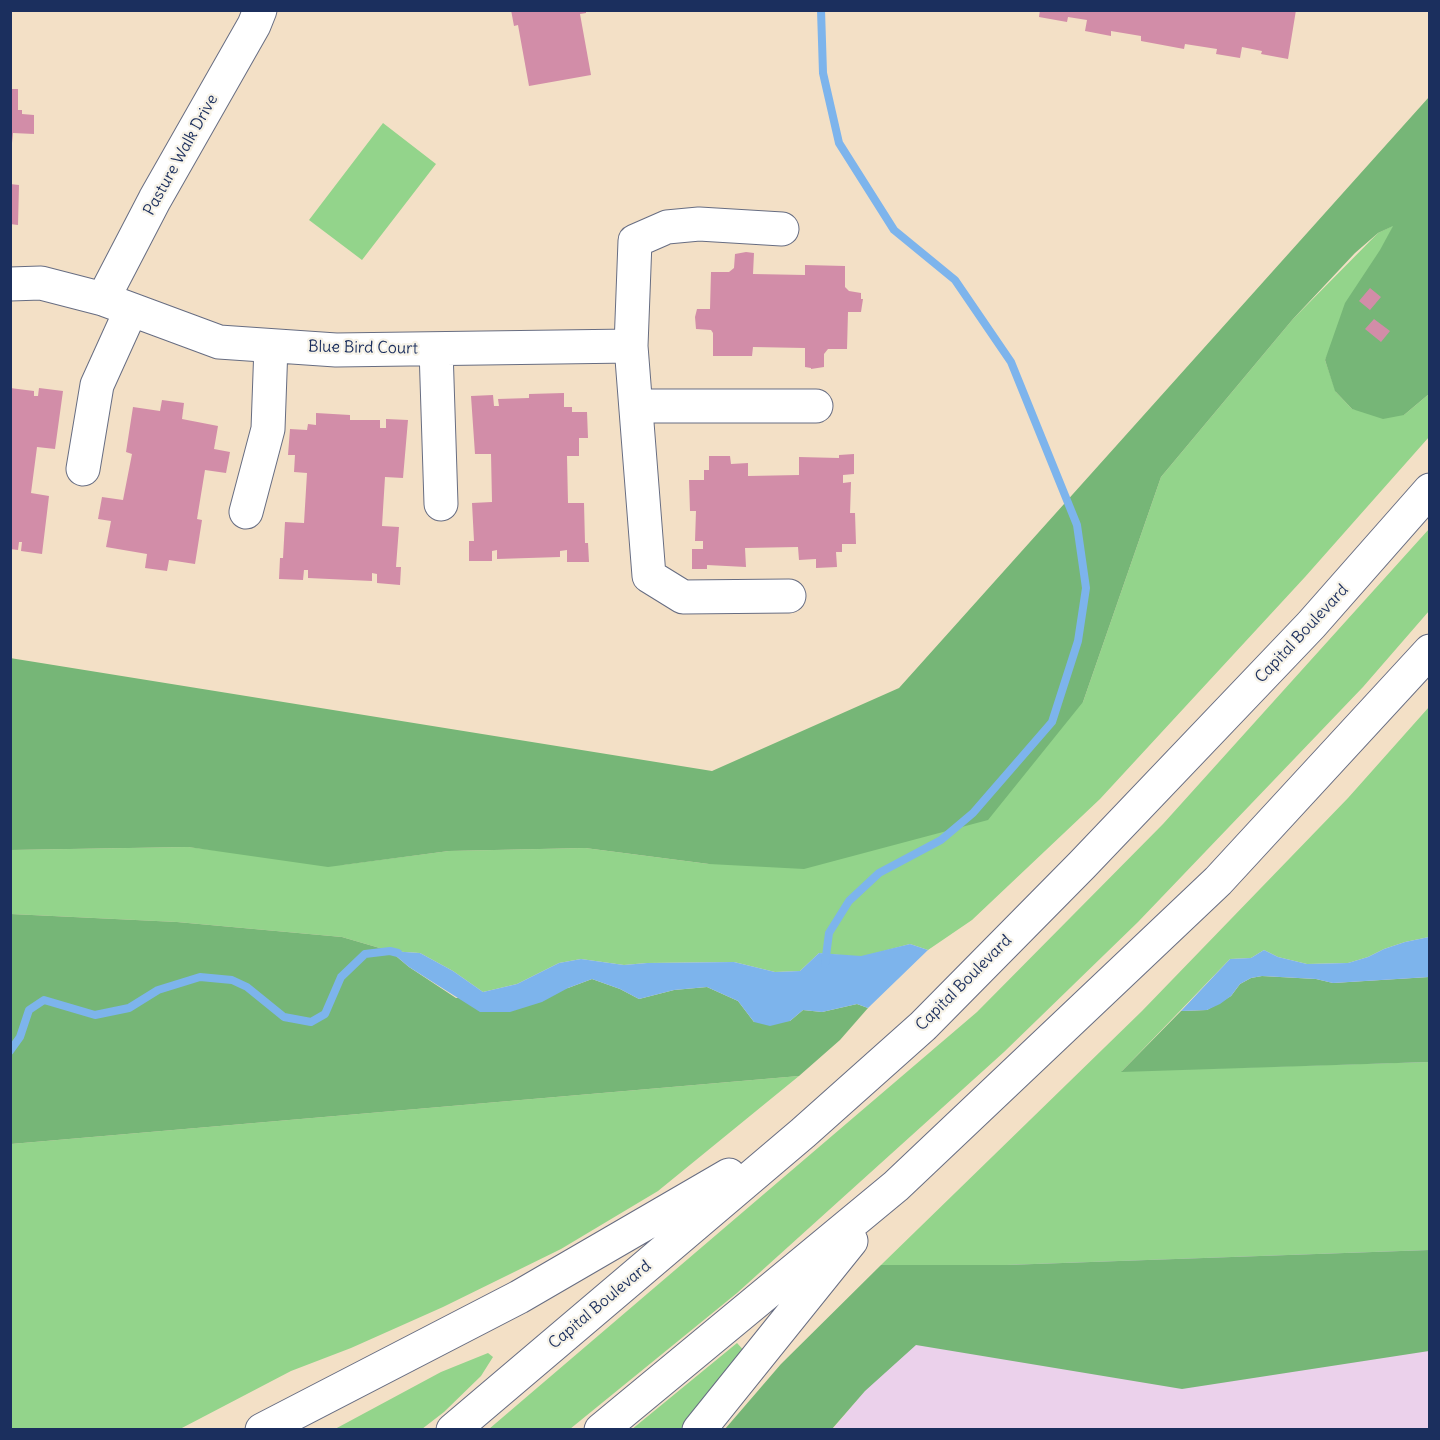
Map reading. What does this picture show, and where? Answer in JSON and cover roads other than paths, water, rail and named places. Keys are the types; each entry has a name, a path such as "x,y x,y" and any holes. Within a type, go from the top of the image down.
{"main road":[{"name":"Pasture Walk Drive","path":"83,469 98,385 117,304 155,199 254,25 260,10"},
{"path":"782,229 699,224 667,227 634,241 631,346 649,576 683,597 789,596"},
{"name":"Blue Bird Court","path":"10,284 40,283 117,304 219,342 336,350 631,346"},
{"path":"246,512 268,429 271,346"},
{"path":"436,349 441,504"},
{"path":"636,406 816,406"},
{"name":"Capital Boulevard","path":"453,1430 803,1132 923,1026 1082,865 1311,625 1430,490"},
{"path":"602,1430 896,1186 1218,880 1430,651"},
{"path":"262,1430 519,1297 803,1132"},
{"path":"699,1430 896,1186"}],"water":[{"path":"1429,937 1429,977 1333,983 1316,979 1262,976 1251,978 1240,984 1231,996 1207,1010 1181,1011 1230,959 1251,958 1264,950 1278,957 1307,964 1348,963 1405,942"},
{"path":"910,944 928,950 868,1008 857,1004 822,1012 803,1010 790,1021 770,1026 754,1022 738,1001 707,987 674,990 639,999 592,979 568,988 542,1002 510,1012 480,1012 409,967 390,951 420,953 453,971 483,992 517,984 559,963 581,959 624,965 734,962 775,972 800,971 819,953 861,956"}],"waterway":[{"path":"821,10 823,73 839,143 894,230 955,280 1011,362 1077,525 1086,588 1078,641 1052,722 973,813 941,840 879,873 849,901 829,933 825,964"},
{"path":"10,1051 20,1037 29,1010 44,1000 95,1015 129,1008 158,990 200,977 232,980 247,987 284,1017 311,1022 325,1014 341,977 365,954 390,951 398,953"}]}
